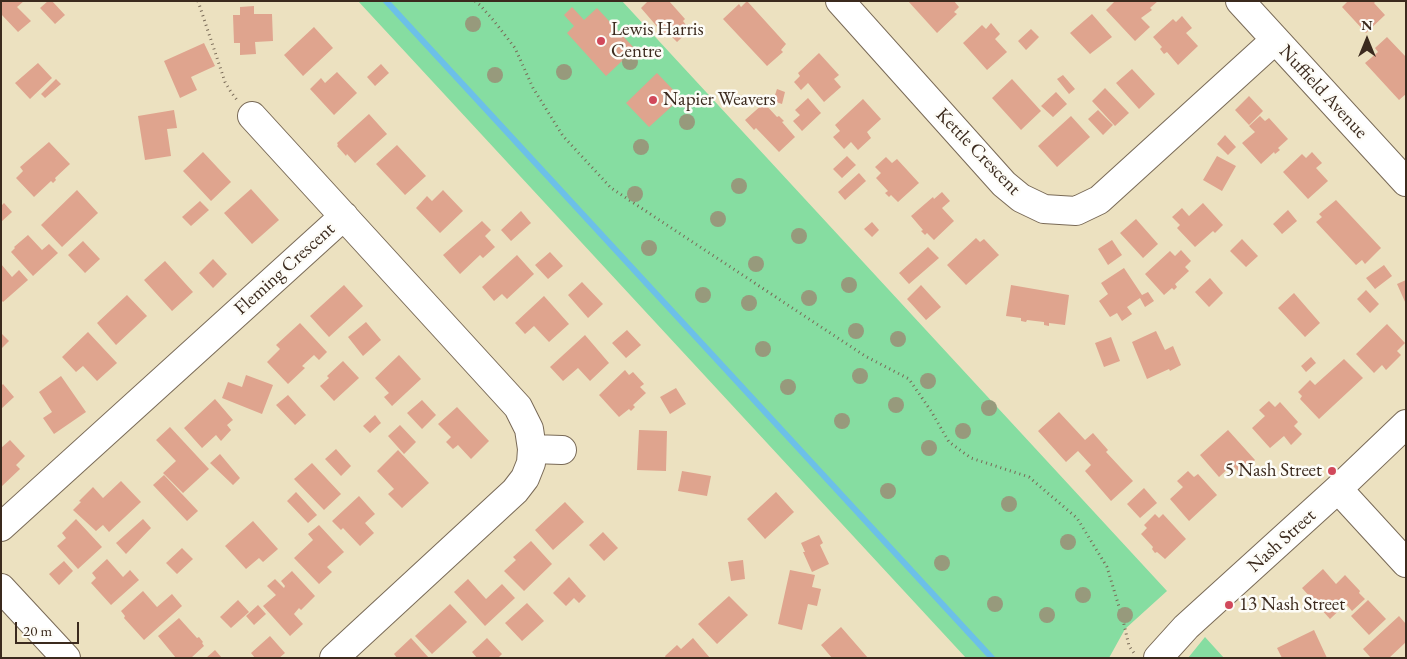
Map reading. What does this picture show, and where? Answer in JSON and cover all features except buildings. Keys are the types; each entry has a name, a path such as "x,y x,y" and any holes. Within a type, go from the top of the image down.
{"street":[{"name":"Kettle Crescent","path":"840,1 1004,184 1021,198 1044,209 1076,211 1099,200 1275,40"},
{"name":"Nuffield Avenue","path":"1240,1 1406,182"},
{"path":"252,116 344,216"},
{"name":"Fleming Crescent","path":"1,527 344,216 518,407 529,429 532,463 525,478 514,491 334,658"},
{"name":"Nash Street","path":"1158,658 1186,627 1338,489 1406,424"},
{"path":"532,449 562,450"},
{"path":"1338,489 1406,563"},
{"path":"1,588 66,658"}],"path":[{"path":"198,1 226,82 231,92 252,116"},
{"path":"474,1 494,21 515,48 533,88 563,136 611,188 865,356 909,379 932,411 949,442 971,458 1029,477 1077,518 1107,567 1129,646 1138,658"}],"green space":[{"path":"358,1 622,1 1167,591 1125,629 1109,658 966,658"},
{"path":"1205,637 1224,658 1188,658"}],"waterway":[{"path":"386,1 992,658"}],"place":[{"name":"Lewis Harris Centre","path":"601,41"},
{"name":"Napier Weavers","path":"653,100"},
{"name":"5 Nash Street","path":"1332,471"},
{"name":"13 Nash Street","path":"1229,605"}]}
